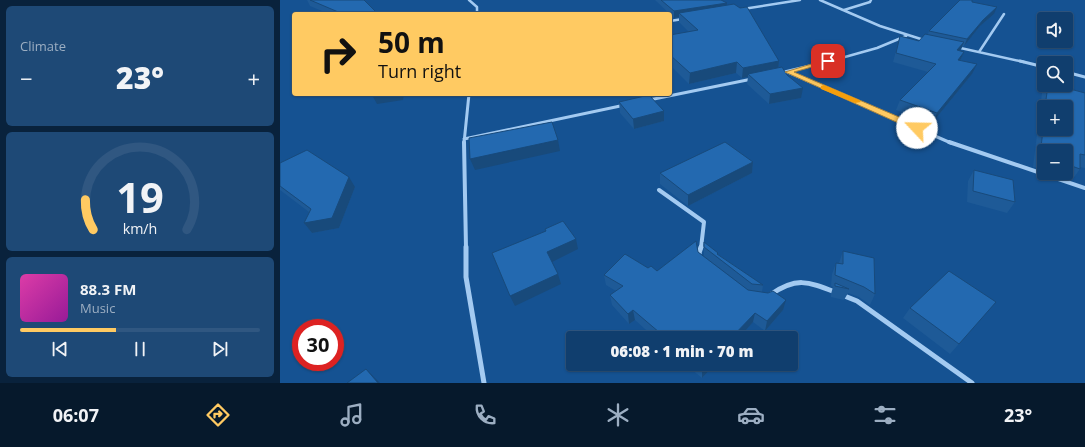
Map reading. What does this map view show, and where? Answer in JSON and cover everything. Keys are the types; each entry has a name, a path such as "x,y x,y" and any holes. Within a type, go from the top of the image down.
{"street":[{"path":"470,0 477,6 477,12"},
{"path":"739,10 800,0"},
{"path":"820,0 906,36 927,40"},
{"path":"844,10 870,2 871,0"},
{"path":"979,52 1004,14"},
{"path":"672,21 685,19"},
{"path":"773,75 875,48 906,36"},
{"path":"949,45 1037,65"},
{"path":"788,72 960,147 1085,188"},
{"path":"1073,74 1085,77"},
{"path":"672,96 757,78"},
{"path":"469,96 464,139 466,277 484,383"},
{"path":"642,102 671,96"},
{"path":"464,139 626,105"},
{"path":"659,190 704,222 704,242 699,253 700,259 703,262"},
{"path":"766,299 785,284 798,281 814,283 857,301 972,383"}],"building":[{"path":"310,0 364,0 376,12 338,12"},
{"path":"661,0 721,0 727,3 674,11"},
{"path":"960,0 972,0 972,2 997,7 983,20 967,39 929,31"},
{"path":"734,4 740,8 747,7 779,61 743,68 737,62 690,73 672,57 672,35 698,30 679,13"},
{"path":"925,34 964,42 957,50 964,52 958,60 977,64 937,113 900,100 936,64 896,53 900,36 919,41"},
{"path":"782,67 787,75 803,88 770,94 748,74"},
{"path":"1073,90 1085,93 1085,155 1080,154 1080,169 1073,166 1073,144 1041,144 1042,136 1073,136 1073,100 1046,100 1047,92 1073,92"},
{"path":"650,96 664,111 633,119 619,102"},
{"path":"552,122 558,140 470,159 469,138"},
{"path":"725,142 753,162 688,195 660,173"},
{"path":"307,150 349,177 332,218 304,223 311,209 280,186 280,163"},
{"path":"974,170 1013,180 1015,202 973,191"},
{"path":"563,221 576,239 547,252 558,274 510,296 492,253 546,231 545,229"},
{"path":"696,241 698,252 748,290 768,293 773,291 786,300 767,321 755,313 738,331 658,331 633,310 628,314 610,295 623,286 604,275 625,254 648,268 651,266 657,271"},
{"path":"704,242 718,253 717,254 763,285 752,284 704,247"},
{"path":"843,251 874,258 875,294 864,287 835,275 836,263 843,264"},
{"path":"949,271 996,302 959,344 910,308"},
{"path":"835,283 849,289 835,286"},
{"path":"366,369 378,383 347,383"}],"slow traffic":[{"path":"824,87 857,102"}],"route":[{"path":"828,61 788,72 917,128"}]}
